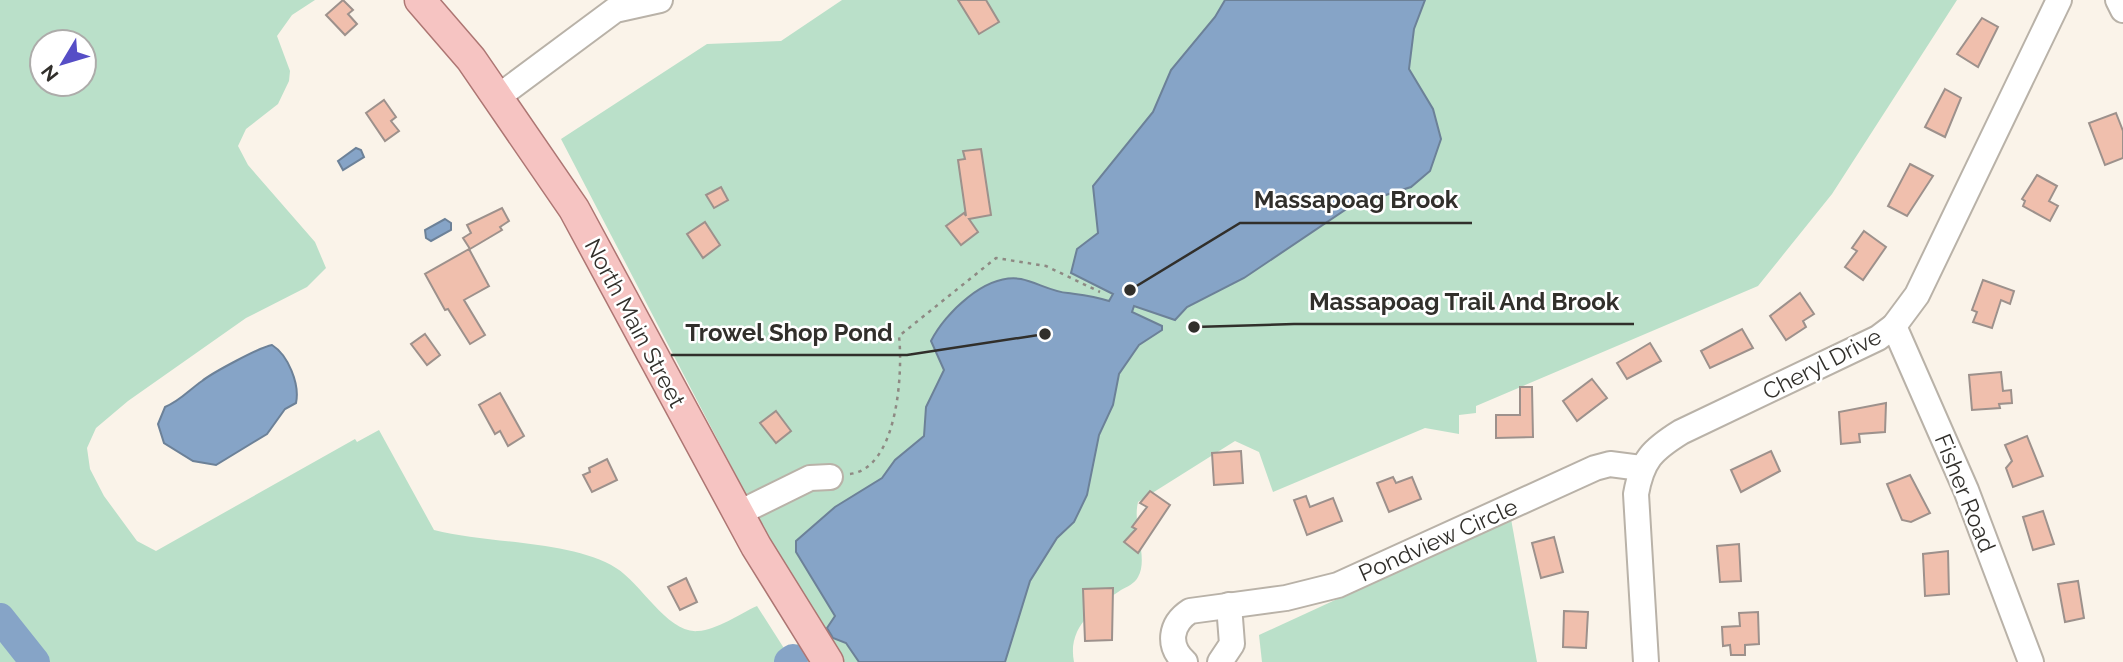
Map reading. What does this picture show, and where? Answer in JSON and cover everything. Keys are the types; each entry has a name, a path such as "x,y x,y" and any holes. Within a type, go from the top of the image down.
{"main road":[{"name":"North Main Street","path":"420,0 471,59 574,209 739,513 828,662"}],"street":[{"path":"498,97 615,10 660,0"},
{"name":"Cheryl Drive","path":"1641,468 1664,443 1681,432 1865,345 1894,326 1917,295 2059,0"},
{"path":"2118,0 2123,10"},
{"name":"Fisher Road","path":"1894,326 1966,489 2031,662"},
{"name":"Pondview Circle","path":"1185,662 1173,642 1174,630 1180,619 1196,609 1286,598 1338,585 1595,468 1618,464 1641,468"},
{"path":"1641,468 1636,494 1646,662"},
{"path":"739,513 810,478 830,477"},
{"path":"1220,662 1231,644 1229,605"}],"path":[{"path":"830,477 858,473 879,454 896,411 902,363 899,336 996,258 1046,267 1100,292"}],"green space":[{"path":"0,0 315,0 292,15 277,36 290,71 289,81 278,104 246,129 238,146 248,165 315,242 326,268 307,287 246,318 128,401 96,428 87,448 90,469 104,496 137,541 156,551 355,439 357,442 379,430 434,530 553,547 597,559 625,575 665,616 687,630 713,628 757,606 787,653 822,622 789,577 561,139 707,44 781,41 842,0 1957,0 1832,194 1758,286 1476,406 1476,413 1459,415 1459,434 1425,428 1273,492 1259,452 1235,441 1138,502 1137,521 1142,561 1138,577 1085,619 1075,638 1074,662 0,662"},
{"path":"1511,519 1537,662 1262,662 1259,635"}],"water":[{"path":"1225,0 1425,0 1414,29 1409,69 1433,109 1441,139 1430,171 1411,187 1351,206 1244,278 1187,307 1175,320 1134,306 1132,312 1162,326 1162,330 1139,345 1119,374 1113,405 1099,435 1087,495 1074,522 1057,538 1030,581 1005,662 859,662 846,643 833,638 827,628 835,616 796,552 796,541 835,507 882,478 895,460 924,436 926,407 944,370 931,341 956,307 968,297 994,282 1021,279 1056,291 1109,301 1113,294 1071,273 1077,249 1098,233 1093,186 1153,112 1171,70 1215,17"},
{"path":"356,148 361,150 364,157 343,170 338,161"},
{"path":"445,219 451,223 451,230 431,241 426,238 425,230"},
{"path":"272,345 288,363 297,395 296,403 285,409 267,434 216,465 193,461 164,443 158,424 165,407 215,372"}],"building":[{"path":"343,0 353,10 348,14 357,24 345,35 326,15"},
{"path":"958,0 986,0 999,22 979,34"},
{"path":"1982,18 1998,27 1978,67 1957,54"},
{"path":"1945,89 1961,98 1945,137 1925,127"},
{"path":"384,100 396,117 391,121 399,131 385,141 366,113"},
{"path":"2116,113 2123,131 2123,158 2105,165 2089,123"},
{"path":"981,149 991,215 969,219 978,232 961,245 946,226 964,213 966,216 958,160 965,159 963,151"},
{"path":"1910,164 1933,176 1907,216 1888,206"},
{"path":"2037,175 2057,186 2049,201 2058,206 2050,221 2023,206 2025,201 2022,199"},
{"path":"721,187 728,200 714,208 706,195"},
{"path":"502,208 509,221 500,227 502,230 470,249 463,238 471,233 467,225"},
{"path":"705,222 720,245 703,258 687,234"},
{"path":"1864,231 1886,247 1863,280 1845,267 1857,251 1852,248"},
{"path":"469,249 489,286 464,300 485,335 470,344 448,309 445,310 425,274"},
{"path":"1983,280 2014,291 2010,304 2001,300 1992,328 1973,322 1977,312 1972,310"},
{"path":"1800,293 1814,314 1803,321 1806,327 1786,340 1770,316"},
{"path":"1742,329 1753,348 1710,368 1701,351"},
{"path":"425,334 440,355 427,365 411,344"},
{"path":"1650,343 1661,361 1627,379 1617,363"},
{"path":"2001,372 2003,391 2011,390 2012,403 1999,404 2000,408 1972,410 1969,375"},
{"path":"1592,379 1607,398 1577,421 1563,401"},
{"path":"1520,387 1532,387 1533,437 1496,438 1496,415 1520,415"},
{"path":"500,393 524,436 508,446 500,431 495,434 479,405"},
{"path":"1886,403 1885,432 1859,434 1860,442 1841,444 1839,412"},
{"path":"776,411 791,431 776,443 760,423"},
{"path":"2027,436 2043,476 2013,487 2006,468 2012,461 2005,445"},
{"path":"1241,451 1243,483 1214,485 1212,453"},
{"path":"1771,451 1780,471 1741,492 1731,470"},
{"path":"607,459 617,480 592,492 583,475 590,472 589,468"},
{"path":"1910,475 1930,513 1911,522 1902,520 1887,484"},
{"path":"1393,477 1396,483 1412,477 1421,499 1389,512 1377,483"},
{"path":"1150,491 1170,505 1138,553 1124,542 1136,529 1132,527 1147,507 1140,503"},
{"path":"1306,496 1310,507 1333,498 1342,521 1307,535 1294,500"},
{"path":"2043,511 2054,544 2033,550 2023,517"},
{"path":"1554,537 1563,572 1541,578 1532,543"},
{"path":"1739,544 1741,581 1720,582 1717,546"},
{"path":"1948,551 1949,594 1925,596 1923,554"},
{"path":"686,578 697,602 680,610 668,587"},
{"path":"2078,581 2084,618 2065,622 2058,584"},
{"path":"1113,588 1112,640 1085,641 1083,589"},
{"path":"1564,611 1588,612 1586,648 1563,647"},
{"path":"1758,612 1759,644 1745,645 1745,655 1731,655 1730,645 1723,646 1722,627 1740,626 1739,613"}],"waterway":[{"path":"0,618 35,662"},
{"path":"789,662 793,659"}],"place":[{"name":"Massapoag Brook","path":"1130,290"},
{"name":"Massapoag Trail And Brook","path":"1194,327"},
{"name":"Trowel Shop Pond","path":"1045,334"}]}
